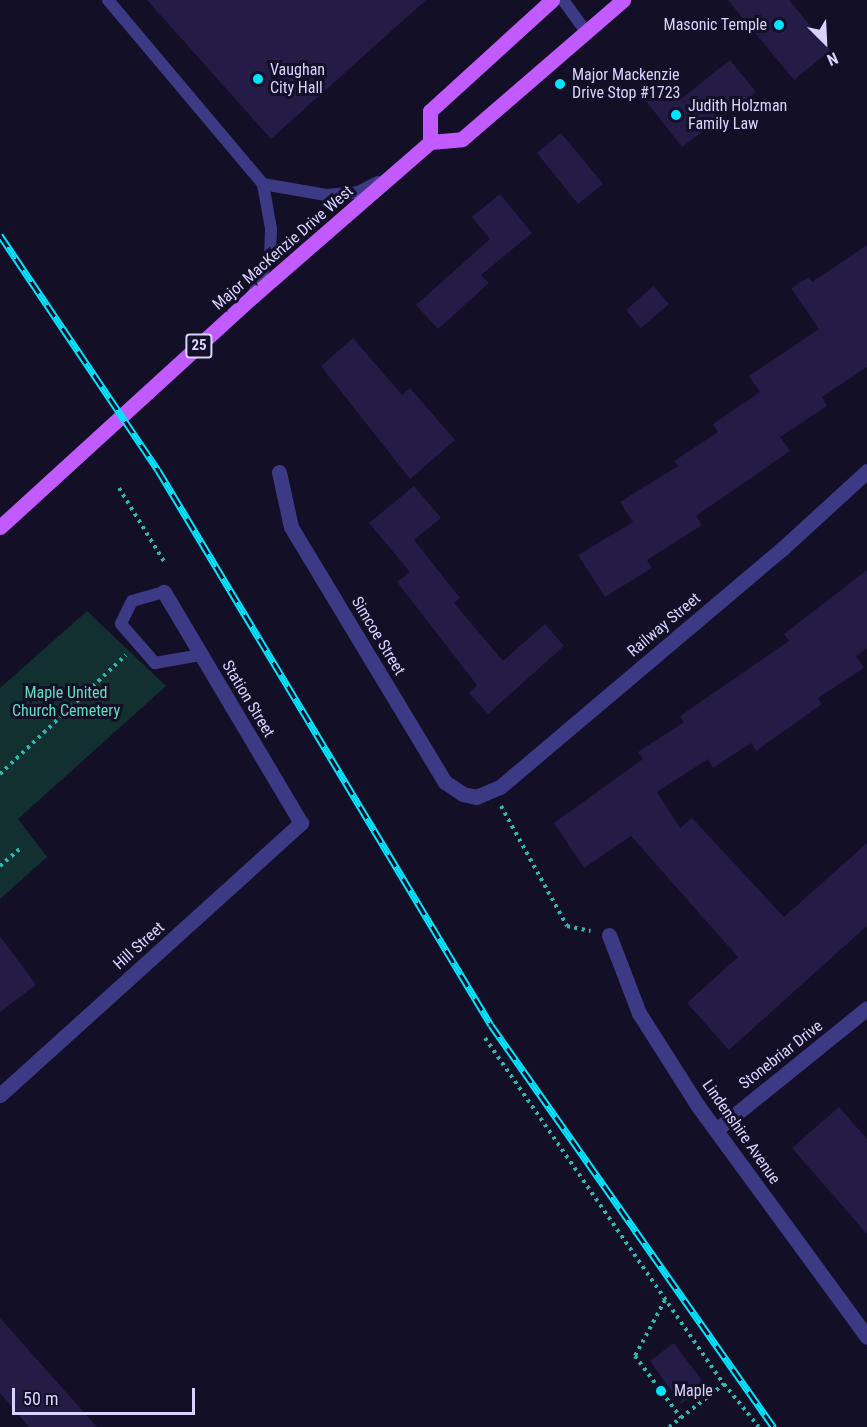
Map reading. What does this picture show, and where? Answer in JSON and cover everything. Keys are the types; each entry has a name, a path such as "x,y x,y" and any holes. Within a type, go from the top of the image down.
{"main road":[{"path":"552,0 429,111 430,142 462,139 623,0"},
{"name":"Major MacKenzie Drive West","path":"0,527 253,296 403,170 430,142"}],"street":[{"name":"Railway Street","path":"476,797 491,790 765,564 867,471"},
{"name":"Simcoe Street","path":"279,472 291,527 446,782 463,795 476,797"},
{"name":"Station Street","path":"164,592 301,824"},
{"name":"Hill Street","path":"0,1095 301,824"},
{"name":"Lindenshire Avenue","path":"609,935 639,1013 716,1130 867,1337"},
{"name":"Stonebriar Drive","path":"716,1130 867,1008"}],"lane":[{"path":"108,0 263,184 271,229 270,254 253,296"},
{"path":"563,0 586,32"},
{"path":"263,184 326,195 358,192 403,170"},
{"path":"164,592 132,602 121,624 155,663 201,655"}],"path":[{"path":"120,488 165,563"},
{"path":"0,774 138,644"},
{"path":"491,790 567,926 609,935"},
{"path":"0,866 22,847"},
{"path":"485,1038 724,1384 759,1427"},
{"path":"665,1299 635,1356 681,1418"},
{"path":"669,1427 724,1384"}],"green space":[{"name":"Maple United Church Cemetery","path":"87,611 166,686 18,819 47,857 0,899 0,688"}],"building":[{"name":"Vaughan City Hall","path":"147,0 426,0 271,139"},
{"name":"Masonic Temple","path":"728,0 789,0 830,50 794,80"},
{"path":"730,60 756,92 682,147 646,101 670,82 682,98"},
{"path":"561,133 603,184 578,204 537,153"},
{"path":"500,194 532,233 481,275 489,283 438,329 416,305 490,239 472,217"},
{"path":"867,245 867,367 822,397 827,406 780,437 790,451 696,516 702,525 647,560 652,568 605,597 578,555 633,522 620,502 678,466 674,461 718,432 713,424 760,392 749,376 819,329 791,288 809,277 812,282"},
{"path":"653,286 669,304 641,328 626,310"},
{"path":"353,338 402,395 410,388 455,440 410,479 321,366"},
{"path":"414,486 441,518 414,540 460,598 454,603 503,661 545,624 564,646 488,714 469,693 477,685 397,582 410,572 369,523"},
{"path":"867,570 867,648 856,656 864,668 818,698 822,704 756,751 751,743 713,768 708,759 657,792 680,828 692,818 784,917 867,843 867,926 729,1050 687,1003 738,957 631,836 584,868 554,823 643,759 638,752 684,722 680,716 789,641 784,634"},
{"path":"0,936 36,985 0,1012"},
{"path":"839,1107 867,1139 867,1234 792,1148"},
{"path":"0,1318 97,1427 29,1427 0,1393"},
{"path":"674,1343 706,1386 681,1404 650,1361"}],"railway":[{"path":"0,235 158,470 491,1025 774,1427"}],"place":[{"name":"Masonic Temple","path":"779,25"},
{"name":"Vaughan City Hall","path":"258,79"},
{"name":"Major Mackenzie Drive Stop #1723","path":"560,84"},
{"name":"Judith Holzman Family Law","path":"676,115"},
{"name":"Maple","path":"661,1391"}]}
